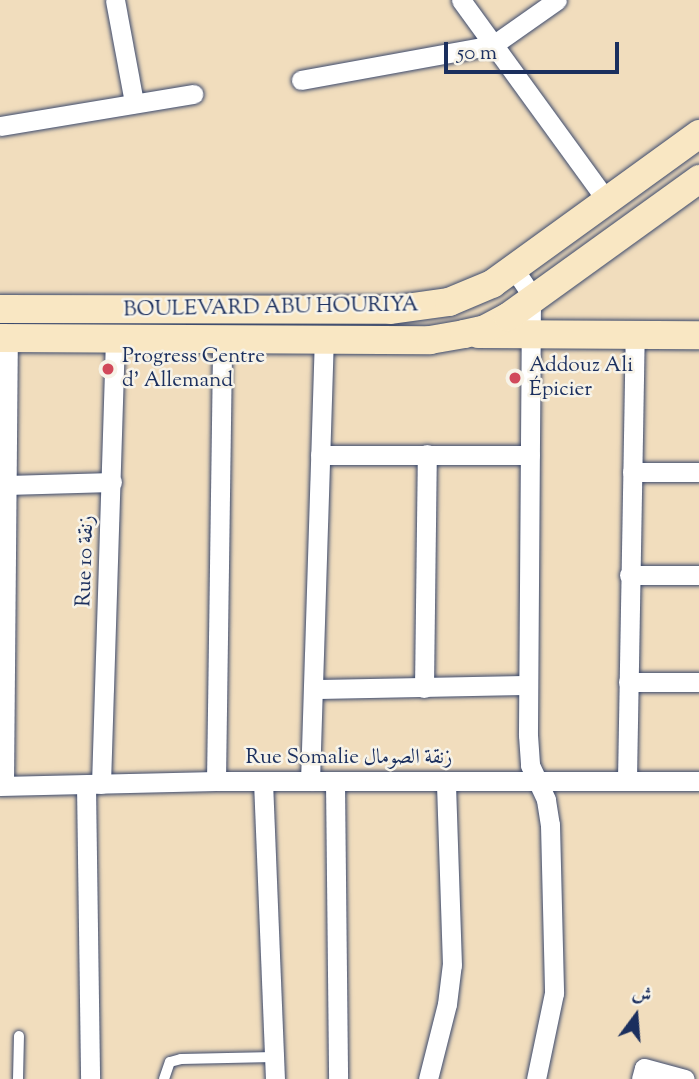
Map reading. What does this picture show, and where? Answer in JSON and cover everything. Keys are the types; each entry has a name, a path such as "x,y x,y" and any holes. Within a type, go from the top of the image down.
{"main road":[{"name":"BOULEVARD ABU HOURIYA","path":"0,309 390,310 437,305 474,292 513,269 699,134"},
{"name":"BOULEVARD ABU HOURIYA","path":"4,338 430,340 464,334 485,329 531,300 699,179"},
{"path":"474,292 464,317 464,334 699,335"}],"street":[{"path":"115,0 134,103"},
{"path":"461,0 607,201"},
{"path":"301,80 493,44 557,0"},
{"path":"0,126 193,94"},
{"path":"513,269 528,290 531,300 527,685 530,765 546,800 550,825 554,993 536,1079"},
{"path":"627,780 635,335"},
{"path":"2,786 7,485 4,338"},
{"name":"Rue 10 زنقة","path":"90,1079 94,784 112,482 115,339"},
{"path":"216,781 222,340"},
{"path":"310,781 324,340"},
{"path":"424,688 427,454"},
{"path":"320,455 530,455"},
{"path":"632,472 699,472"},
{"path":"7,485 112,482"},
{"path":"629,575 699,575"},
{"path":"628,682 699,682"},
{"path":"315,689 527,685"},
{"name":"Rue Somalie زنقة الصومال","path":"2,786 216,781 699,781"},
{"path":"428,1079 447,1004 452,964 446,781"},
{"path":"263,782 275,1079"},
{"path":"335,782 338,1079"},
{"path":"642,1074 685,1079"}],"lane":[{"path":"18,1079 19,1036"},
{"path":"164,1079 170,1062 181,1059 274,1057"}],"place":[{"name":"Progress Centre d' Allemand","path":"108,369"},
{"name":"Addouz Ali Épicier","path":"515,378"}]}
